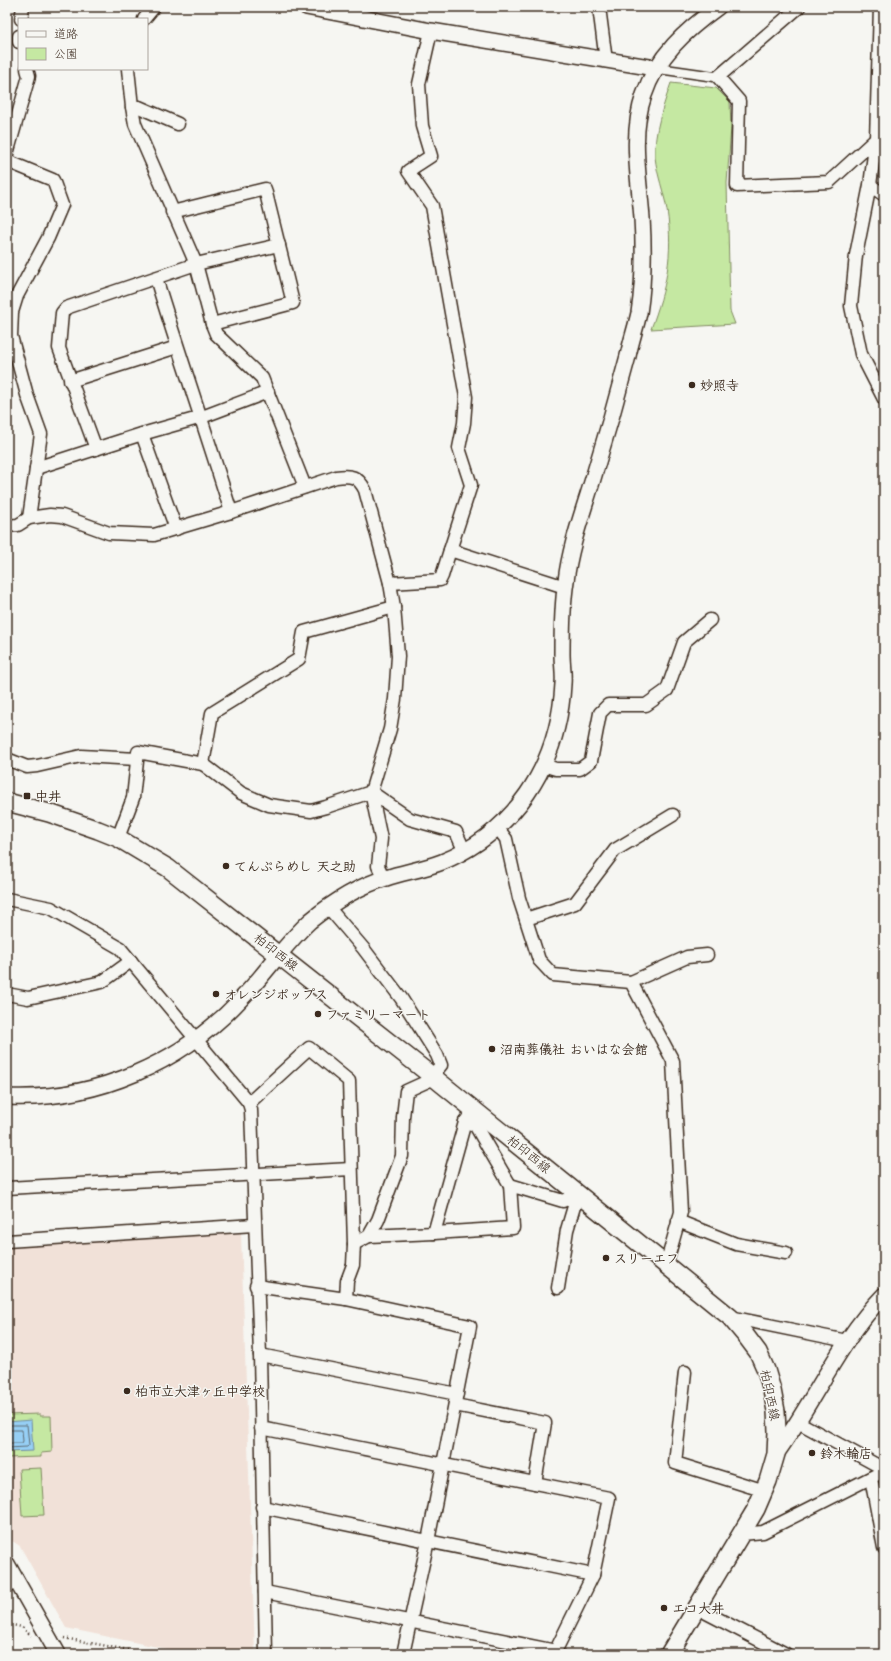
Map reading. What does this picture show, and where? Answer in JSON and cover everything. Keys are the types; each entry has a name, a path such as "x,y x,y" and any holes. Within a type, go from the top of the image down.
{"main road":[{"name":"柏印西線","path":"12,801 118,838 168,868 432,1076 469,1116 578,1193 730,1317 758,1352 766,1370 776,1412 776,1454 764,1491 742,1534 669,1654"}],"street":[{"path":"21,18 23,7"},
{"path":"145,18 154,7"},
{"path":"306,7 431,31 718,77 739,101 737,186 829,182 876,140"},
{"path":"599,7 606,60"},
{"path":"7,1097 19,1098 89,1090 129,1077 166,1060 195,1040 231,1010 309,922 328,907 355,891 384,879 428,867 464,850 478,842 497,827 526,795 543,765 552,743 561,706 563,683 562,619 565,587 575,537 618,392 638,318 643,282 643,250 636,153 636,127 643,96 656,68 670,48 693,25 718,7"},
{"path":"718,77 799,7"},
{"path":"880,7 876,140 870,185 856,255 851,306 861,354 884,399"},
{"path":"390,583 440,580 471,485 459,448 464,422 466,397 432,206 408,171 431,156 422,126 419,84 431,31"},
{"path":"7,154 29,76 27,70"},
{"path":"128,70 135,124 172,212 196,264 216,334 262,378 305,486"},
{"path":"132,107 140,107 178,124"},
{"path":"7,161 53,180 62,205 48,238 17,296 12,312 11,336 13,365 27,395 41,434 29,518"},
{"path":"870,185 884,194"},
{"path":"172,212 265,189 293,303 212,324"},
{"path":"96,449 59,348 62,313 66,308 196,264 279,245"},
{"path":"156,278 177,347 202,417 231,512"},
{"path":"70,381 177,347"},
{"path":"36,468 142,434 202,417 268,392"},
{"path":"142,434 176,529"},
{"path":"7,526 18,525 29,518 50,515 62,516 109,533 154,535 231,512 305,486 336,477 346,475 361,482 365,490 390,583 394,607 398,656 395,699 385,750 371,792 381,839 378,866 384,879"},
{"path":"450,550 565,587"},
{"path":"203,764 212,713 299,659 304,632 394,607"},
{"path":"543,765 556,769 580,769 591,761 600,713 608,705 646,705 667,690 684,642 710,620"},
{"path":"118,838 133,798 138,752 203,764 241,793 269,805 311,811 371,792"},
{"path":"7,759 27,767 81,756 137,759"},
{"path":"371,792 410,819 456,832 464,850"},
{"path":"526,919 575,903 615,850 673,815"},
{"path":"497,827 506,839 518,898 539,960 553,975 631,982 688,957 707,955"},
{"path":"7,899 52,908 120,948 195,1040 249,1103 251,1110 256,1286 260,1355 266,1654"},
{"path":"328,907 363,948 401,998 437,1055 441,1065 428,1081 406,1091 403,1117 402,1156 378,1220 369,1236"},
{"path":"7,994 28,998 102,982 131,962"},
{"path":"631,982 673,1061 681,1212 666,1265"},
{"path":"249,1103 309,1048 349,1081 354,1244 353,1265 347,1281 346,1299"},
{"path":"354,1244 369,1236 513,1228 510,1185 469,1116"},
{"path":"434,1233 469,1116"},
{"path":"7,1188 351,1169"},
{"path":"510,1185 563,1201 578,1193"},
{"path":"558,1288 567,1230 578,1193"},
{"path":"678,1220 736,1244 786,1254"},
{"path":"7,1241 254,1225"},
{"path":"256,1286 346,1299 470,1326 428,1541 403,1654"},
{"path":"776,1454 798,1422 847,1340 884,1295"},
{"path":"730,1317 847,1340"},
{"path":"260,1355 456,1399 545,1423 535,1483"},
{"path":"685,1372 674,1463 764,1491"},
{"path":"742,1534 763,1532 884,1470 798,1422"},
{"path":"261,1428 609,1498 593,1575 555,1652 265,1592"},
{"path":"871,1478 884,1548"},
{"path":"262,1507 593,1575"},
{"path":"7,1564 61,1648"},
{"path":"697,1608 786,1654"}],"path":[{"path":"7,1624 22,1627 34,1640"},
{"path":"61,1648 62,1638 150,1654"}],"shaded area":[{"name":"柏市立大津ヶ丘中学校","path":"241,1233 255,1654 191,1654 66,1628 20,1546 9,1539 7,1534 7,1247"}],"green space":[{"path":"671,83 716,88 730,102 731,127 727,183 730,311 735,324 651,329 661,299 669,257 670,242 667,210 656,164 655,147 660,119"},
{"path":"40,1414 40,1416 51,1416 52,1452 41,1453 41,1457 7,1458 7,1415"},
{"path":"41,1468 44,1515 22,1516 19,1469"}],"water":[{"path":"31,1420 33,1451 7,1452 7,1422"}],"place":[{"name":"妙照寺","path":"692,385"},
{"name":"中井","path":"27,796"},
{"name":"てんぷらめし 天之助","path":"226,866"},
{"name":"オレンジポップス","path":"216,994"},
{"name":"ファミリーマート","path":"318,1014"},
{"name":"沼南葬儀社 おいはな会館","path":"492,1049"},
{"name":"スリーエフ","path":"606,1258"},
{"name":"柏市立大津ヶ丘中学校","path":"127,1391"},
{"name":"鈴木輪店","path":"812,1453"},
{"name":"エコ大井","path":"664,1608"}]}
